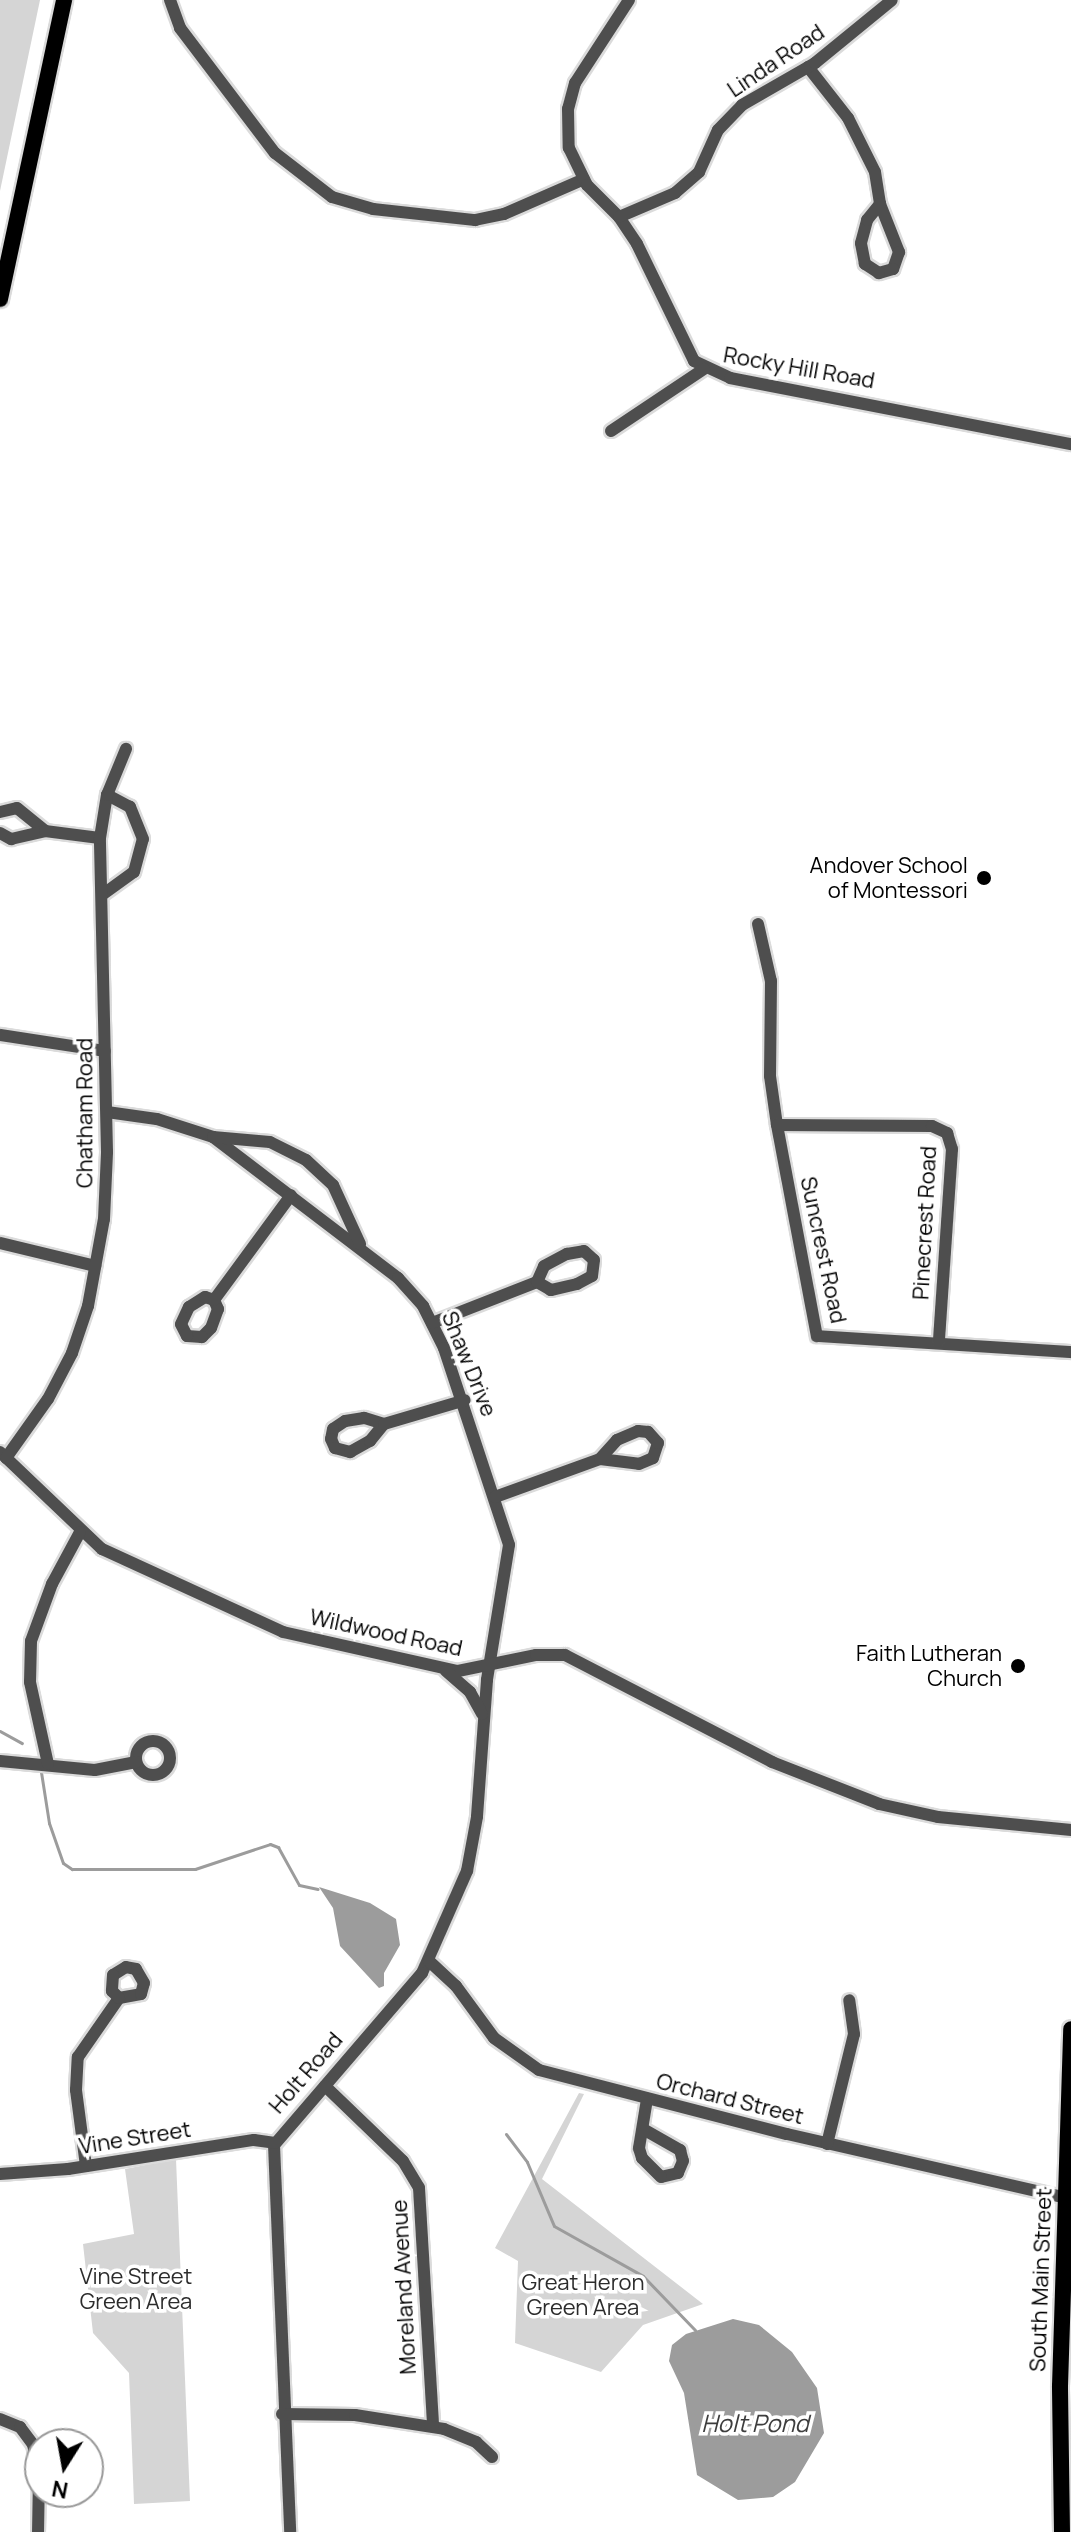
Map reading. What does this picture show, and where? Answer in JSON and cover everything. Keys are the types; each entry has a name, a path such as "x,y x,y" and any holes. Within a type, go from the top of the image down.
{"main road":[{"path":"0,299 64,0"},
{"name":"South Main Street","path":"1062,2532 1071,2029"}],"street":[{"path":"170,0 180,28 275,153 332,197 373,209 475,220 504,214 584,179"},
{"name":"Rocky Hill Road","path":"629,0 586,62 570,100 569,148 584,179 619,217 684,348 704,369 1071,444"},
{"name":"Linda Road","path":"619,217 675,193 699,172 718,130 742,105 808,67 892,0"},
{"path":"808,67 869,154 880,204 899,252 895,266 883,273 865,264 861,243 865,222 880,204"},
{"path":"611,431 704,369"},
{"name":"Chatham Road","path":"3,1455 48,1399 72,1353 95,1266 106,1193 107,1112 100,838 107,795 126,749"},
{"path":"102,895 134,872 143,839 130,807 107,795"},
{"path":"0,812 17,808 45,831"},
{"path":"0,833 11,839 45,831 100,838"},
{"name":"Suncrest Road","path":"758,924 771,981 770,1076 777,1125 817,1336 1071,1352"},
{"path":"3,1032 105,1051"},
{"name":"Shaw Drive","path":"107,1112 157,1119 213,1137 360,1244 398,1278 432,1323 465,1400 495,1497 509,1557 490,1667"},
{"name":"Pinecrest Road","path":"777,1125 932,1126 947,1133 952,1149 939,1342"},
{"path":"213,1137 270,1142 306,1160 333,1185 360,1244"},
{"path":"214,1300 291,1195"},
{"path":"0,1243 95,1266"},
{"path":"432,1323 537,1282 544,1266 567,1254 581,1250 594,1260 592,1276 577,1284 554,1290 537,1282"},
{"path":"384,1424 465,1400"},
{"name":"Wildwood Road","path":"3,1455 80,1532 117,1557 270,1627 443,1669 490,1667 536,1655 565,1655 772,1762 879,1804 938,1817 1071,1830"},
{"path":"495,1497 600,1459"},
{"path":"48,1764 30,1682 31,1641 52,1584 80,1532"},
{"name":"Holt Road","path":"290,2532 282,2414 275,2143 429,1961 470,1860 490,1667"},
{"path":"443,1669 470,1692 484,1722"},
{"path":"0,1761 95,1770 136,1762"},
{"name":"Orchard Street","path":"429,1961 456,1986 494,2038 524,2062 647,2099 1068,2199"},
{"path":"86,2166 76,2068 87,2039 119,1998"},
{"path":"827,2144 854,2034 849,2000"},
{"name":"Moreland Avenue","path":"325,2086 403,2161 419,2188 433,2427"},
{"path":"643,2129 647,2099"},
{"name":"Vine Street","path":"0,2174 86,2166 254,2140 275,2143"},
{"path":"282,2414 355,2415 433,2427 476,2442 492,2457"},
{"path":"0,2419 20,2427 37,2454 38,2532"}],"green space":[{"path":"0,0 40,0 0,191"},
{"name":"Great Heron Green Area","path":"579,2093 584,2094 542,2179 703,2304 643,2325 601,2372 515,2343 518,2261 495,2248"},
{"name":"Vine Street Green Area","path":"176,2159 190,2501 134,2504 129,2373 93,2333 83,2244 134,2234 125,2169"}],"water":[{"path":"319,1887 370,1903 396,1919 400,1945 384,1973 384,1986 379,1988 340,1946 333,1908"},
{"name":"Holt Pond","path":"733,2319 759,2325 792,2352 817,2388 824,2433 795,2482 773,2497 738,2500 697,2475 684,2393 669,2361 672,2345 686,2334"}],"waterway":[{"path":"0,1731 22,1743"},
{"path":"41,1772 49,1823 63,1863 72,1869 195,1869 270,1844 278,1847 299,1885 318,1889"},
{"path":"506,2134 527,2162 554,2226 643,2276 695,2330"}],"place":[{"name":"Andover School of Montessori","path":"984,878"},
{"name":"Faith Lutheran Church","path":"1018,1666"}]}
